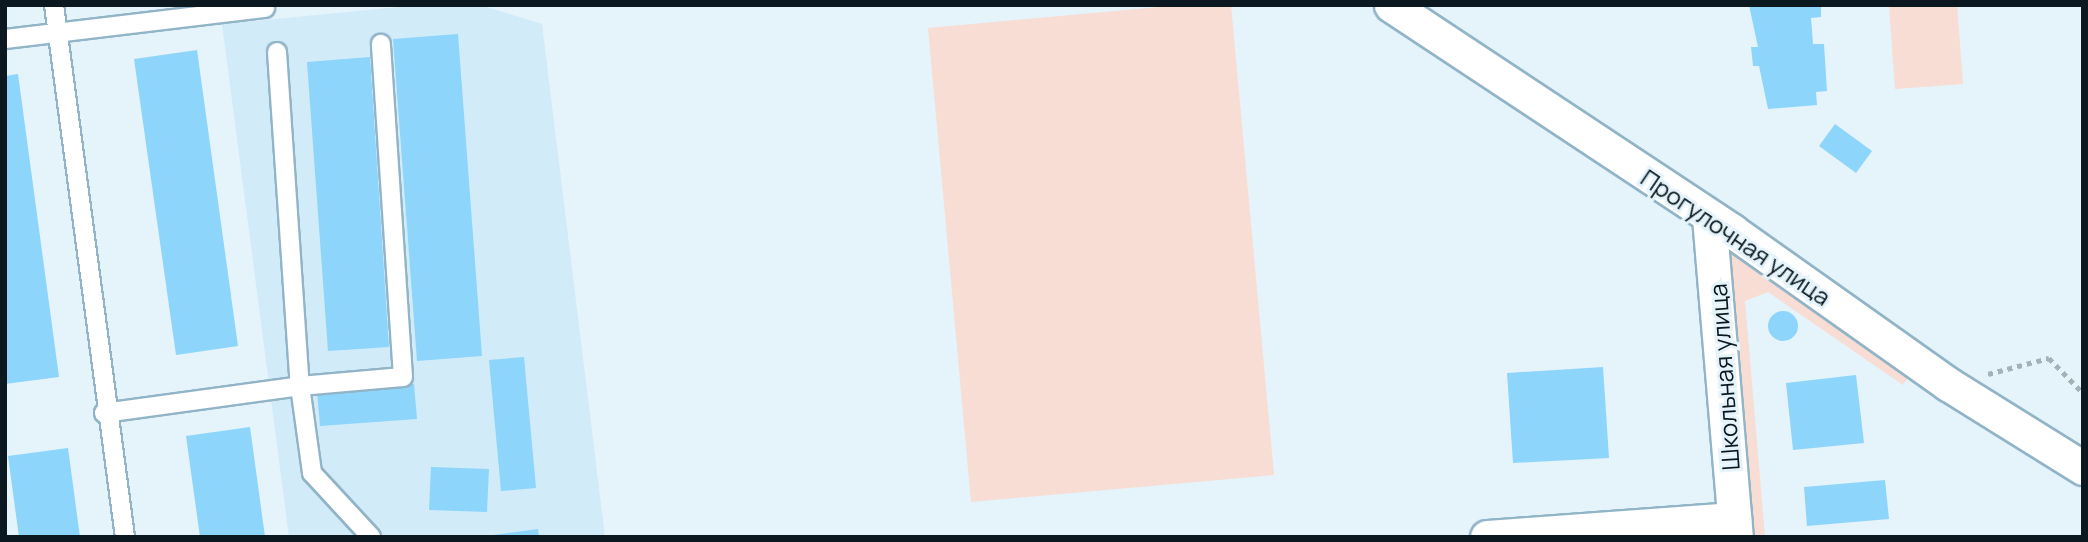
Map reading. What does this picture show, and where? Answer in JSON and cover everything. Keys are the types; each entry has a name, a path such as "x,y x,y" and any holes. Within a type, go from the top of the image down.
{"street":[{"name":"Прогулочная улица","path":"1391,5 1709,217 1948,384 2083,468"},
{"name":"Школьная улица","path":"1709,217 1735,528"},
{"path":"1487,537 1735,528"}],"lane":[{"path":"54,5 54,33 104,413 125,537"},
{"path":"5,39 265,8"},
{"path":"104,413 300,386 403,377 381,44"},
{"path":"277,52 300,386 312,473 371,537"}],"path":[{"path":"1948,384 2049,358 2083,393"}],"shaded area":[{"path":"420,5 480,5 542,24 605,537 289,537 222,24"},
{"path":"1181,5 1231,5 1274,475 971,502 928,28"},
{"path":"1889,5 1957,5 1963,84 1895,89"},
{"path":"1714,237 1922,355 1903,385 1768,292 1745,301 1765,537 1736,537"}],"building":[{"path":"1749,5 1821,5 1821,17 1811,18 1813,44 1824,44 1827,91 1816,92 1817,105 1768,109 1759,66 1753,66 1751,47 1758,47"},
{"path":"458,34 482,356 417,361 393,39"},
{"path":"197,50 238,346 176,355 134,59"},
{"path":"370,57 389,347 328,351 307,62"},
{"path":"18,74 59,377 5,384 5,76"},
{"path":"1835,124 1872,151 1856,173 1819,146"},
{"path":"1783,311 1789,312 1797,320 1797,332 1789,340 1783,341 1777,340 1769,332 1768,326 1769,320 1777,312"},
{"path":"524,357 536,488 501,491 489,360"},
{"path":"1603,367 1609,458 1513,463 1507,373"},
{"path":"1856,375 1864,443 1793,450 1786,383"},
{"path":"414,384 417,419 320,426 317,392"},
{"path":"250,427 265,537 200,537 186,436"},
{"path":"68,448 80,537 19,537 8,456"},
{"path":"431,467 489,469 487,512 429,510"},
{"path":"1885,480 1889,519 1807,526 1804,487"},
{"path":"538,529 539,537 493,537 493,535"}]}
